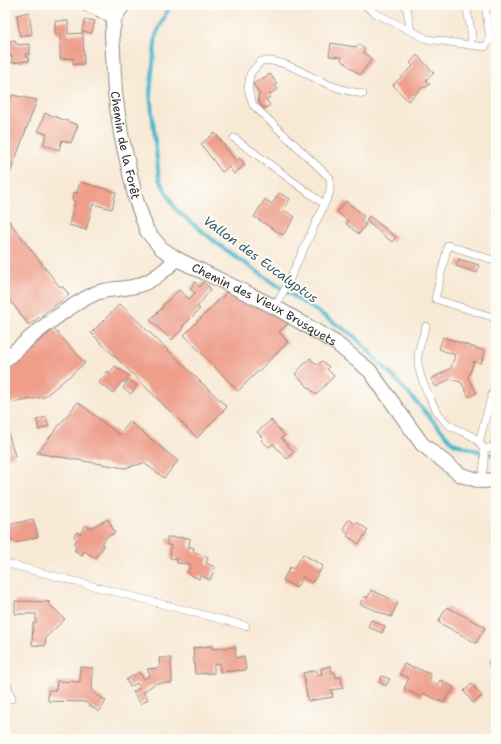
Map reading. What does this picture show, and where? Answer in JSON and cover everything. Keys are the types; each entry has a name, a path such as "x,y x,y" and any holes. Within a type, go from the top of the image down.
{"street":[{"path":"90,5 115,17"},
{"name":"Chemin de la Forêt","path":"123,5 115,17 112,33 115,93 121,134 136,200 147,231 161,248 177,260"},
{"name":"Chemin des Vieux Brusquets","path":"5,360 28,338 78,302 98,292 139,285 160,273 177,260 278,301 370,371 422,444 461,475 481,481 496,480"}],"lane":[{"path":"364,5 375,13 427,39 485,47 490,40 485,5"},
{"path":"406,5 411,31"},
{"path":"466,5 472,36 470,46"},
{"path":"278,301 287,285 330,192 330,178 254,105 248,89 250,74 261,61 272,60 284,63 332,86 363,94"},
{"path":"234,138 324,204"},
{"path":"496,262 448,245 435,299 496,318"},
{"path":"426,326 417,357 423,383 438,414 449,425 477,439 479,442 483,449 484,470 481,481"},
{"path":"479,442 492,394"},
{"path":"483,449 493,447 496,438"},
{"path":"5,563 246,626"},
{"path":"5,678 12,699"}],"building":[{"path":"29,12 32,34 20,36 17,15"},
{"path":"85,19 95,21 92,33 82,31"},
{"path":"55,21 68,21 68,34 83,33 84,64 73,64 73,58 60,59 60,34 55,34"},
{"path":"15,40 16,44 18,45 30,44 30,54 25,54 29,61 12,63 12,56 5,57 5,47 9,47 9,41"},
{"path":"331,43 356,47 358,44 365,49 363,52 372,59 360,75 341,60 342,57 329,56"},
{"path":"417,55 434,73 426,80 430,84 425,88 423,87 408,101 393,85 413,66 410,63"},
{"path":"270,74 277,84 275,85 278,89 269,95 270,97 266,100 270,105 264,109 259,103 258,96 260,94 253,84"},
{"path":"12,95 37,100 5,187 5,114"},
{"path":"45,113 78,125 71,143 62,140 59,150 43,144 47,134 38,131"},
{"path":"215,133 236,161 240,158 245,165 234,174 229,167 222,172 201,144"},
{"path":"80,182 116,192 112,209 93,204 86,230 69,225 75,201 72,200 74,192 77,193"},
{"path":"279,193 290,199 283,210 295,217 283,235 254,217 265,199 272,204"},
{"path":"346,201 364,216 361,220 366,224 359,234 346,224 348,221 337,212"},
{"path":"5,216 59,286 64,288 69,295 29,325 5,294"},
{"path":"369,216 396,237 392,242 366,221"},
{"path":"459,259 479,265 477,273 456,266"},
{"path":"195,282 200,287 203,282 211,289 197,307 200,309 182,327 183,328 172,340 150,320 179,290 189,299 195,293 190,289"},
{"path":"229,290 281,318 288,324 279,332 288,342 238,391 184,335"},
{"path":"120,304 227,407 197,438 91,333"},
{"path":"54,329 85,363 44,397 5,404 5,369"},
{"path":"443,337 485,351 481,363 474,361 468,378 477,393 469,397 461,382 450,379 436,387 431,379 451,368 455,355 439,349"},
{"path":"310,358 317,365 322,361 329,367 327,369 334,376 316,395 295,374"},
{"path":"115,366 129,376 124,383 122,381 113,393 99,383 108,371 110,373"},
{"path":"129,380 137,386 131,394 123,388"},
{"path":"78,402 119,435 130,422 178,461 164,478 144,463 125,468 37,453"},
{"path":"46,417 49,426 38,430 38,423 36,420"},
{"path":"271,420 285,436 281,438 294,452 287,459 273,444 269,447 261,440 263,438 257,432"},
{"path":"8,432 15,456 5,459 5,433"},
{"path":"33,519 38,537 14,543 13,540 5,543 5,526"},
{"path":"108,519 115,533 106,537 102,545 104,546 95,558 84,551 82,555 74,550 77,546 74,544 77,539 74,536 77,532 80,534 86,525 90,528"},
{"path":"349,519 355,524 357,522 368,530 359,544 347,536 349,533 343,529"},
{"path":"167,537 190,538 189,547 194,548 193,551 208,558 206,563 215,567 210,580 200,575 199,579 187,573 191,565 177,563 177,559 170,558 171,545 167,545"},
{"path":"303,554 323,566 312,583 303,577 296,588 283,580 290,567 293,569"},
{"path":"371,590 398,602 391,617 360,604 364,596 368,598"},
{"path":"15,601 50,602 48,603 65,619 46,637 45,646 32,645 33,623 36,623 36,614 15,614"},
{"path":"447,607 485,627 476,643 438,622"},
{"path":"371,620 385,626 382,633 368,627"},
{"path":"212,646 212,649 235,647 236,658 244,656 246,670 220,672 220,663 214,664 214,673 195,674 193,648"},
{"path":"496,651 496,672 491,668 492,665 489,663"},
{"path":"159,658 171,658 172,683 156,683 143,692 148,699 141,704 133,692 140,688 137,683 130,687 126,680 139,672 144,679 150,675 147,669 160,668"},
{"path":"404,664 430,674 431,676 429,680 438,685 440,680 454,687 444,703 423,693 421,697 404,689 409,678 400,674"},
{"path":"331,666 332,673 335,672 336,678 341,677 343,688 331,690 333,697 308,701 303,673 316,670 317,675 322,674 321,668"},
{"path":"80,667 93,668 92,691 106,701 99,712 85,702 48,701 48,690 56,690 57,681 80,682"},
{"path":"382,676 390,679 386,686 379,682"},
{"path":"472,684 482,696 473,703 464,691"}],"waterway":[{"name":"Vallon des Eucalyptus","path":"170,5 156,35 150,93 159,179 176,210 219,245 353,335 453,443 487,454 496,454"}]}
